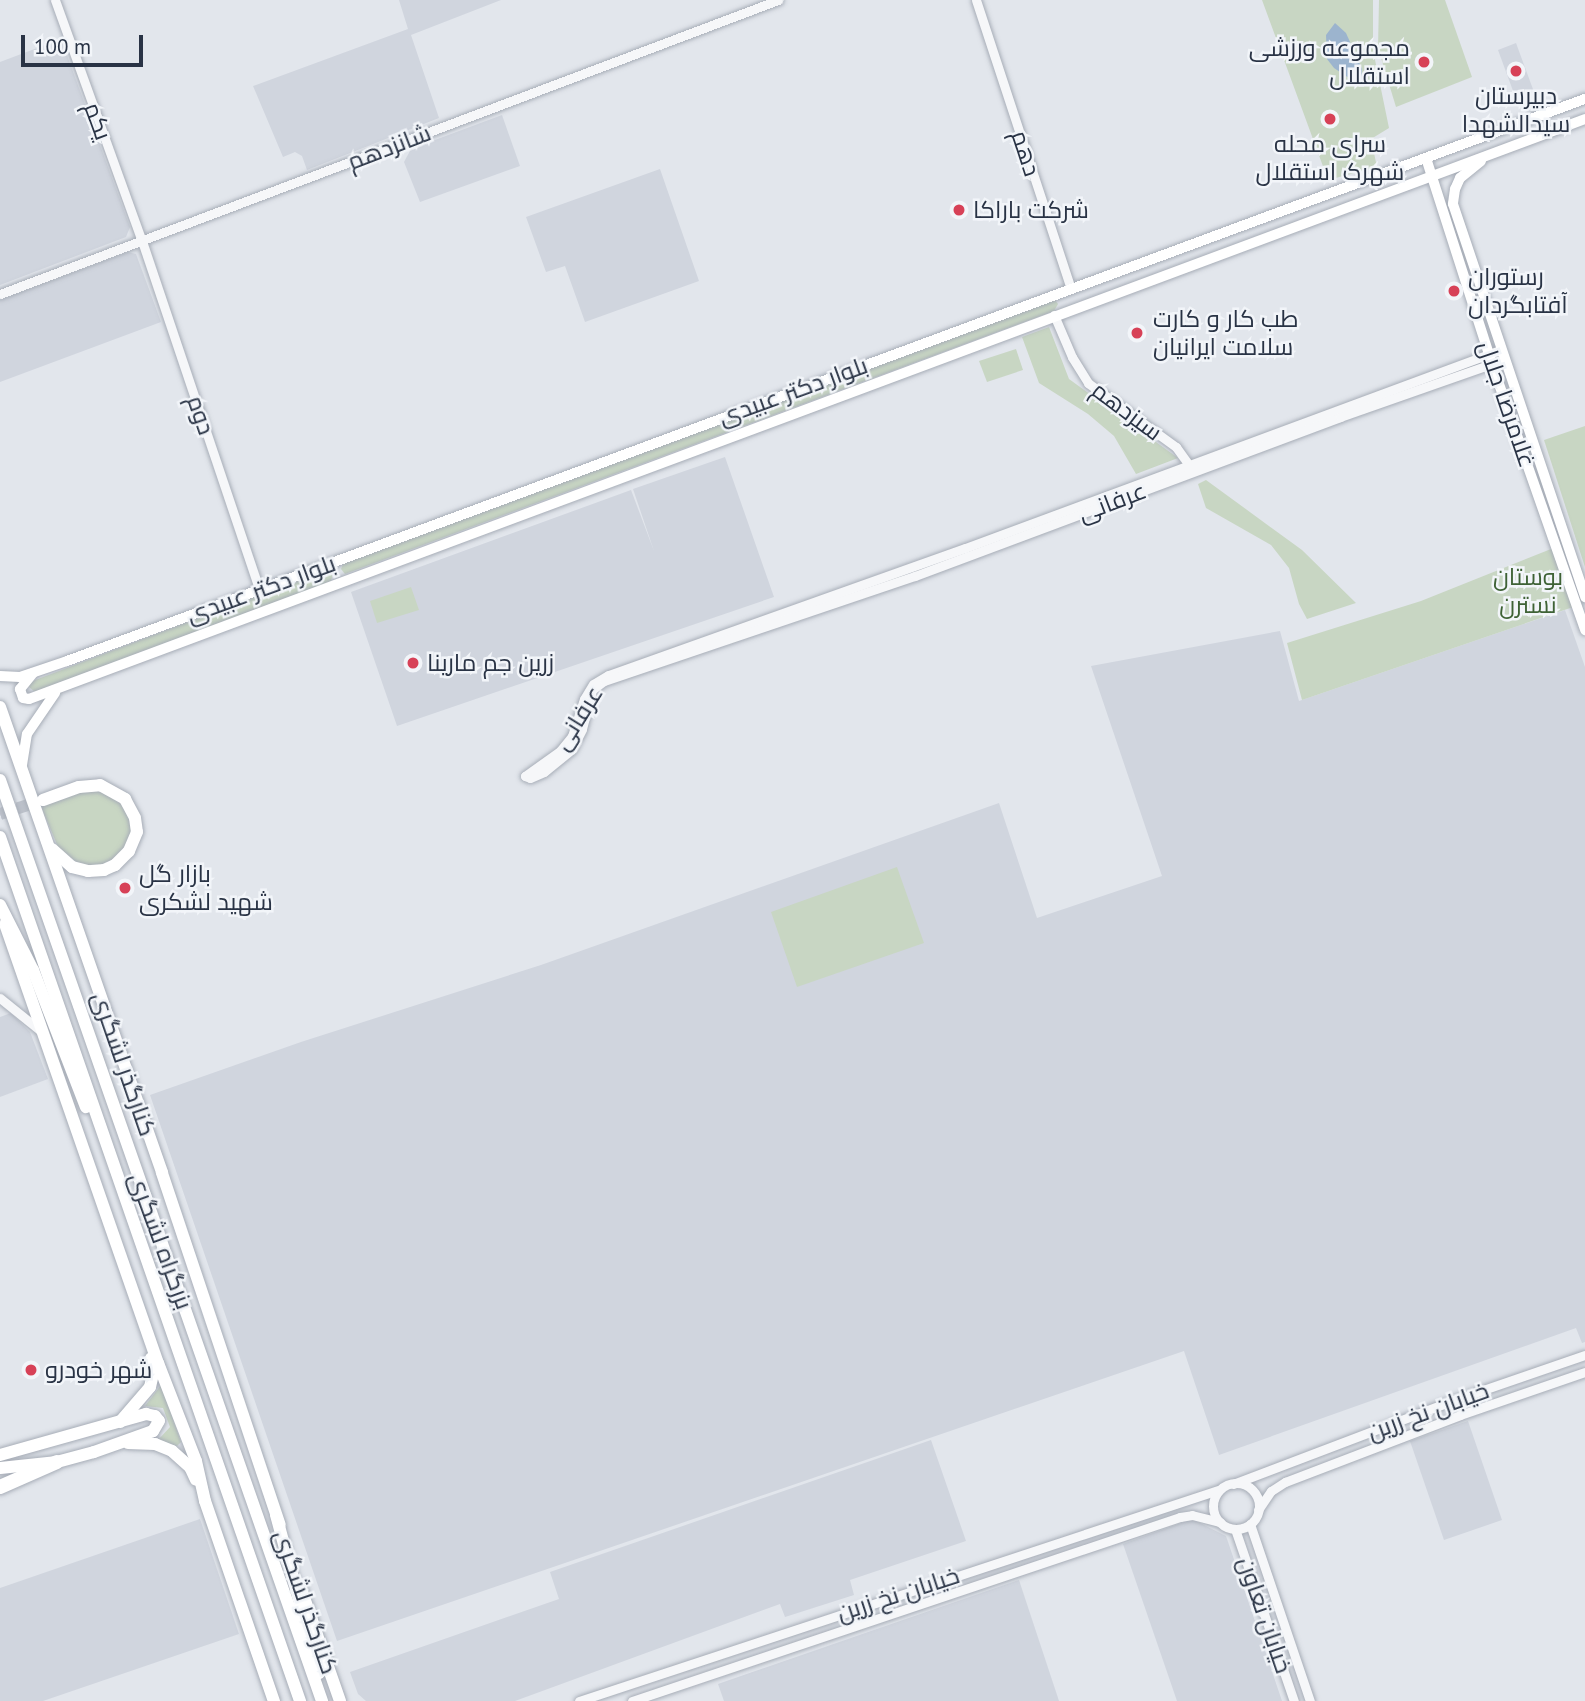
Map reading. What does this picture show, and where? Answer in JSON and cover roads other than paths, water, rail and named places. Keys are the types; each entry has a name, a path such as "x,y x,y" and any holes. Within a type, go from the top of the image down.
{"highway":[{"path":"0,1487 57,1462"}],"main road":[{"name":"بلوار دکتر عبیدی","path":"0,676 10,679 33,673 1585,99"},
{"name":"بلوار دکتر عبیدی","path":"33,673 20,689 23,698 36,698 1076,306 1585,119"},
{"name":"غلامرضا جلال","path":"1492,153 1460,178 1455,189 1454,204 1496,357 1585,630"},
{"name":"غلامرضا جلال","path":"1426,158 1585,597"},
{"name":"دهم","path":"1071,289 1076,306"},
{"path":"22,772 27,734 42,707 59,688"},
{"name":"کنارگذر لشگری","path":"0,707 340,1701"},
{"name":"بزرگراه لشگری","path":"0,780 323,1701"},
{"path":"43,800 79,787 100,785 125,799 135,818 136,832 129,851 116,865 104,870 88,871 72,867 59,858 47,842"},
{"name":"بزرگراه لشگری","path":"0,837 300,1701"},
{"path":"0,907 33,970 77,1089 106,1144"},
{"path":"0,907 147,1331 196,1461 205,1501"},
{"path":"117,1425 149,1387 153,1374 147,1331"},
{"path":"0,1455 117,1425 152,1413 159,1422 153,1431 57,1462 0,1468"},
{"path":"121,1443 155,1444 181,1456 190,1467 205,1501 274,1701"},
{"path":"276,1516 323,1701"}],"street":[{"name":"یکم","path":"55,0 142,241"},
{"name":"شانزدهم","path":"0,294 778,0"},
{"name":"دهم","path":"976,0 1071,289"},
{"name":"دوم","path":"142,241 259,589"},
{"name":"سیزدهم","path":"1054,315 1072,357 1088,383 1176,447 1189,465"},
{"name":"عرفانی","path":"1496,357 915,576 850,598 836,600 604,681 592,690 582,729 572,749 544,772 530,778 525,776 560,751 572,736 589,691 608,675 1496,357"},
{"path":"0,998 43,1032"},
{"name":"خیابان نخ زرین","path":"1233,1484 1457,1399 1585,1355"},
{"name":"خیابان نخ زرین","path":"1258,1510 1271,1492 1285,1482 1461,1415 1585,1372"},
{"path":"1457,1399 1461,1415"},
{"path":"1233,1484 1242,1485 1255,1494 1258,1510 1250,1524 1234,1530 1220,1522 1213,1507 1218,1490 1233,1484"},
{"name":"خیابان نخ زرین","path":"579,1701 793,1628 1218,1490"},
{"name":"خیابان نخ زرین","path":"632,1701 1180,1517 1192,1516 1220,1522"},
{"name":"خیابان تعاون","path":"1250,1524 1310,1701"},
{"name":"خیابان تعاون","path":"1234,1530 1294,1701"}],"water":[{"path":"1335,23 1346,33 1362,69 1361,86 1334,68 1327,59 1326,35"}],"tunnel":[{"path":"0,814 43,800"}],"place":[{"name":"مجموعه ورزشی استقلال","path":"1424,62"},
{"name":"دبیرستان سیدالشهدا","path":"1516,71"},
{"name":"سرای محله شهرک استقلال","path":"1330,119"},
{"name":"شرکت باراکا","path":"959,210"},
{"name":"رستوران آفتابگردان","path":"1454,291"},
{"name":"طب کار و کارت سلامت ایرانیان","path":"1137,333"},
{"name":"زرین جم مارینا","path":"413,663"},
{"name":"بازار گل شهید لشکری","path":"125,888"},
{"name":"شهر خودرو","path":"31,1370"}],"park label":[{"name":"بوستان نسترن","path":"1528,591"}]}
